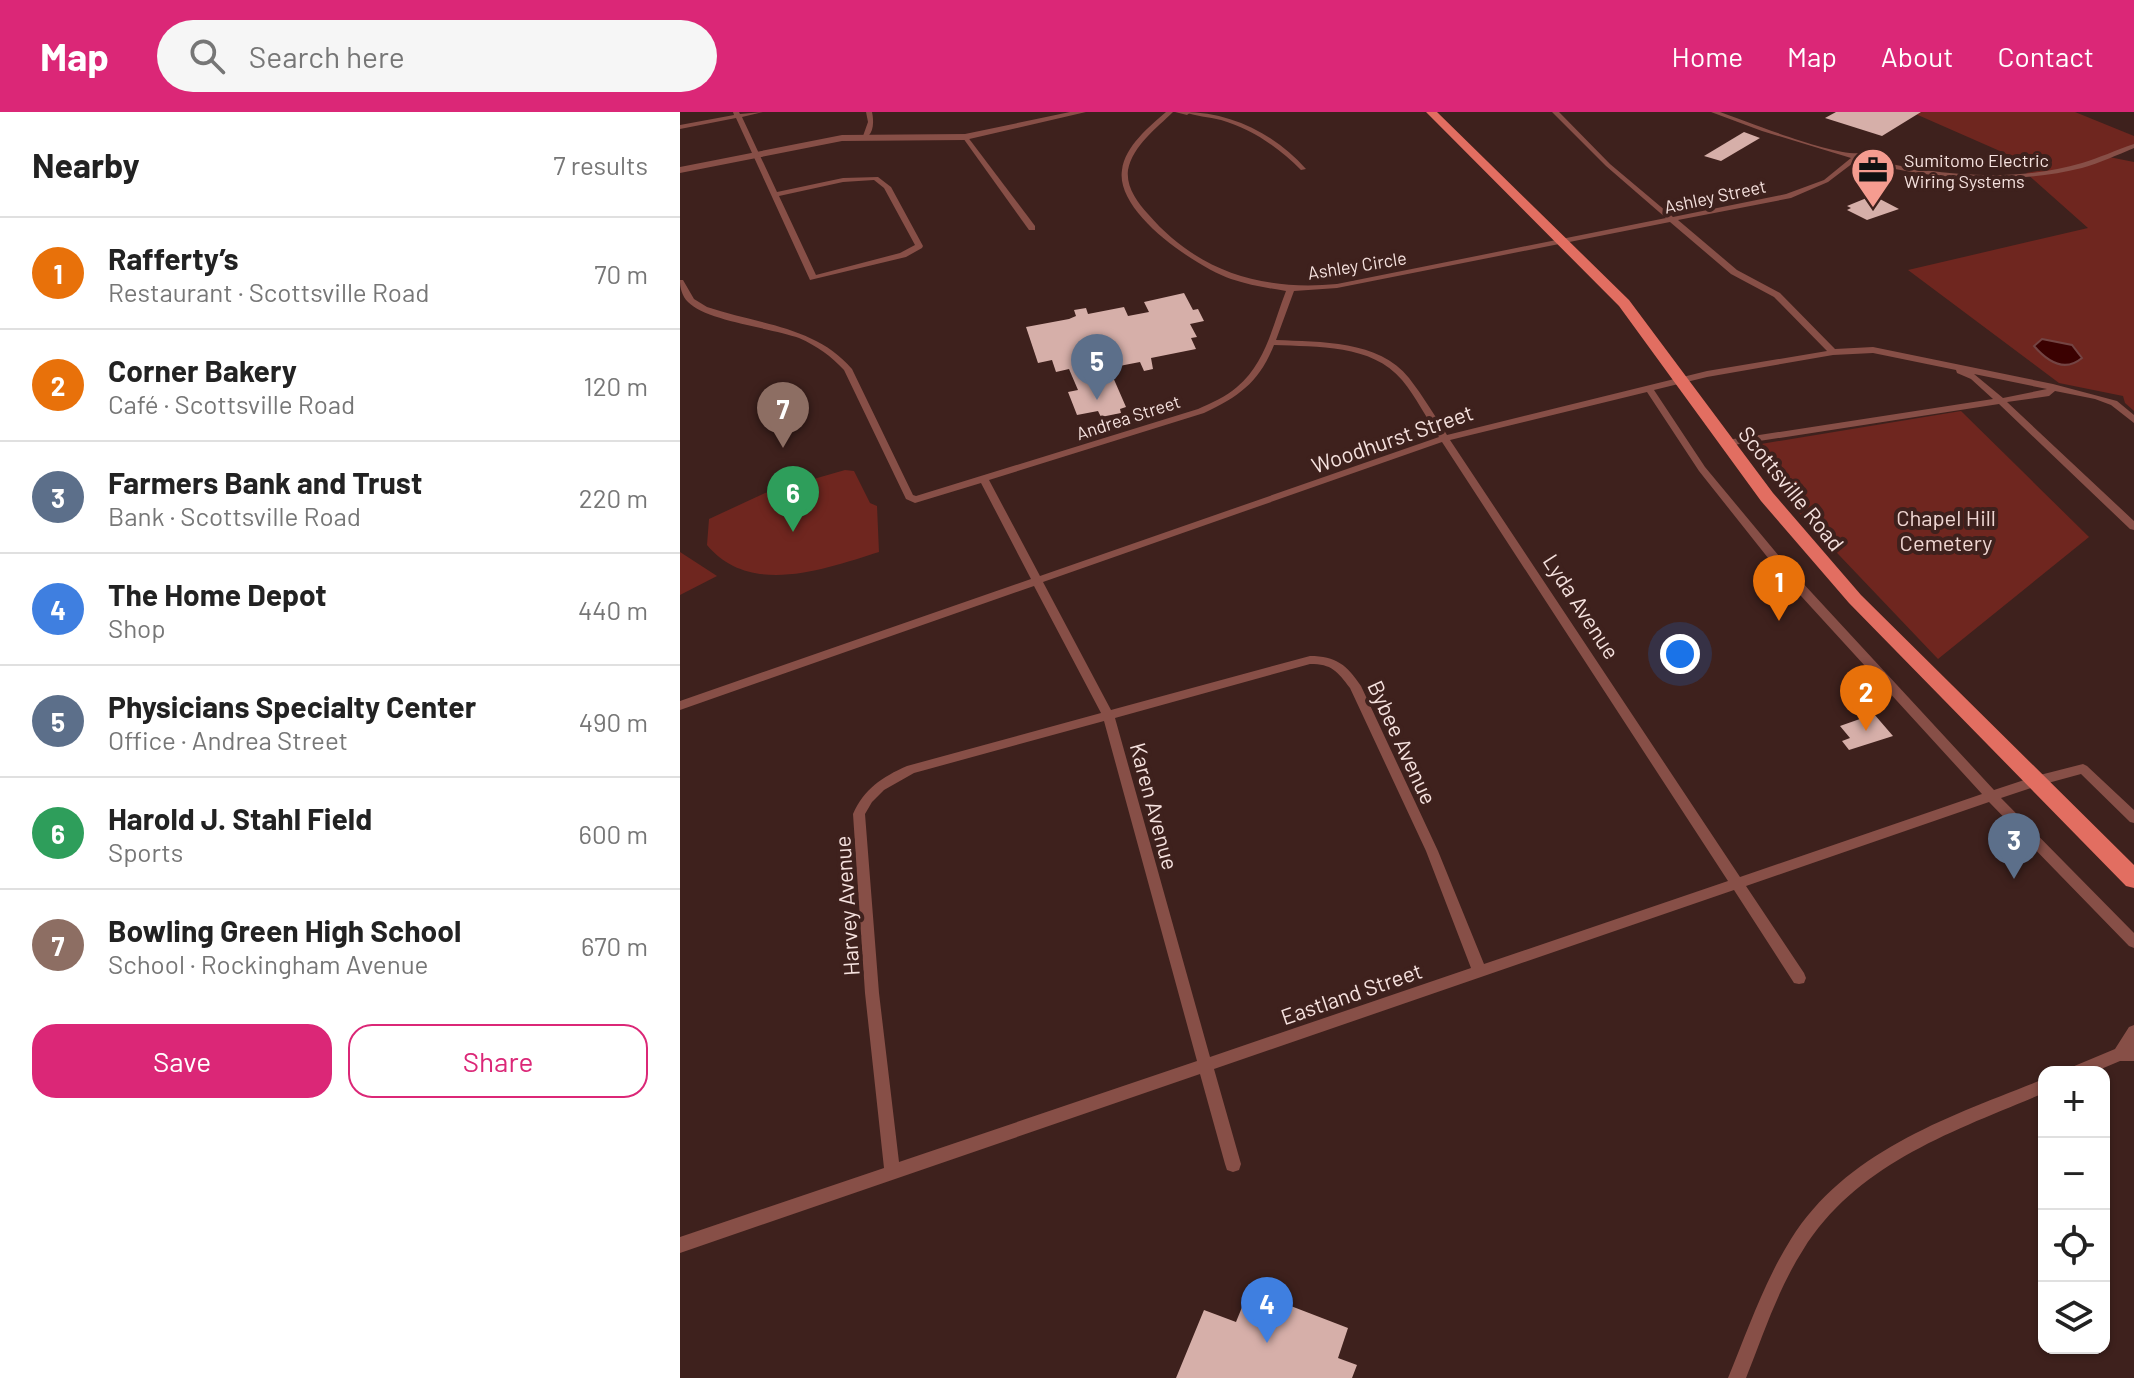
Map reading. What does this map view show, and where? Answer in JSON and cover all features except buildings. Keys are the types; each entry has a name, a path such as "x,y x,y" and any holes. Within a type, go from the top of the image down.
{"main road":[{"name":"Scottsville Road","path":"1431,112 1624,303 1785,520 1837,579 2134,879"}],"street":[{"path":"680,127 760,112"},
{"path":"866,136 871,122 869,112"},
{"path":"680,172 866,136 965,137 1082,112"},
{"name":"Ashley Circle","path":"1170,112 1127,164 1126,188 1138,207 1169,241 1198,262 1255,284 1290,290 1337,286 1565,242"},
{"path":"1163,119 1184,112 1210,114 1264,136 1303,169"},
{"path":"1555,112 1608,165 1734,272 1771,289 1833,352"},
{"path":"1714,112 1857,157 1988,175 2069,167 2134,146"},
{"path":"1735,112 1857,157"},
{"path":"737,114 813,278 903,255 919,246 887,187 876,178 843,180 775,195"},
{"path":"965,137 1032,228"},
{"name":"Ashley Street","path":"1565,242 1675,221 1808,190 1831,178 1857,157"},
{"name":"Andrea Street","path":"680,282 691,301 704,309 806,340 838,356 848,369 913,500 1222,402 1257,375 1290,290"},
{"name":"Lyda Avenue","path":"1270,342 1340,347 1380,359 1405,378 1799,978"},
{"name":"Woodhurst Street","path":"680,706 1447,438 1682,380 1833,352 1883,351 2110,401 2134,420"},
{"path":"1931,360 1974,377 2134,527"},
{"path":"1727,443 2049,393 2053,387"},
{"path":"1650,390 1702,469 1784,570 1991,796 2134,942"},
{"name":"Karen Avenue","path":"984,480 1108,715 1233,1164"},
{"name":"Bybee Avenue","path":"1108,715 1310,660 1324,660 1341,668 1360,695 1432,851 1480,972"},
{"name":"Harvey Avenue","path":"892,1172 872,993 861,809 877,788 911,769 1108,715"},
{"name":"Eastland Street","path":"680,1245 2036,781 2083,769 2134,818"},
{"path":"2094,1066 2127,1054 2134,1032"},
{"path":"1737,1378 1784,1269 1804,1233 1833,1197 1865,1170 1899,1149 2038,1089"}],"green space":[{"path":"1911,112 2075,112 2134,136 2134,146 2109,157 2134,162 2134,411 2125,403 2123,396 2059,383 1908,270 2088,228 2026,173 2043,170"},
{"name":"Chapel Hill Cemetery","path":"1961,411 2089,537 1938,659 1800,514 1749,451 1755,445"},
{"path":"845,470 854,471 870,503 877,506 879,552 812,571 766,575 725,561 707,545 709,519 765,493"},
{"path":"680,552 717,576 680,595"}],"shaded area":[{"path":"2042,339 2072,345 2082,358 2069,365 2056,363 2034,346"}],"place":[{"name":"Sumitomo Electric Wiring Systems","path":"1873,209"},
{"name":"Physicians Specialty Center","path":"1097,400"},
{"name":"Bowling Green High School","path":"783,448"},
{"name":"Harold J. Stahl Field","path":"793,532"},
{"name":"Rafferty’s","path":"1779,621"},
{"name":"Corner Bakery","path":"1866,731"},
{"name":"Farmers Bank and Trust","path":"2014,879"},
{"name":"The Home Depot","path":"1267,1343"}]}
